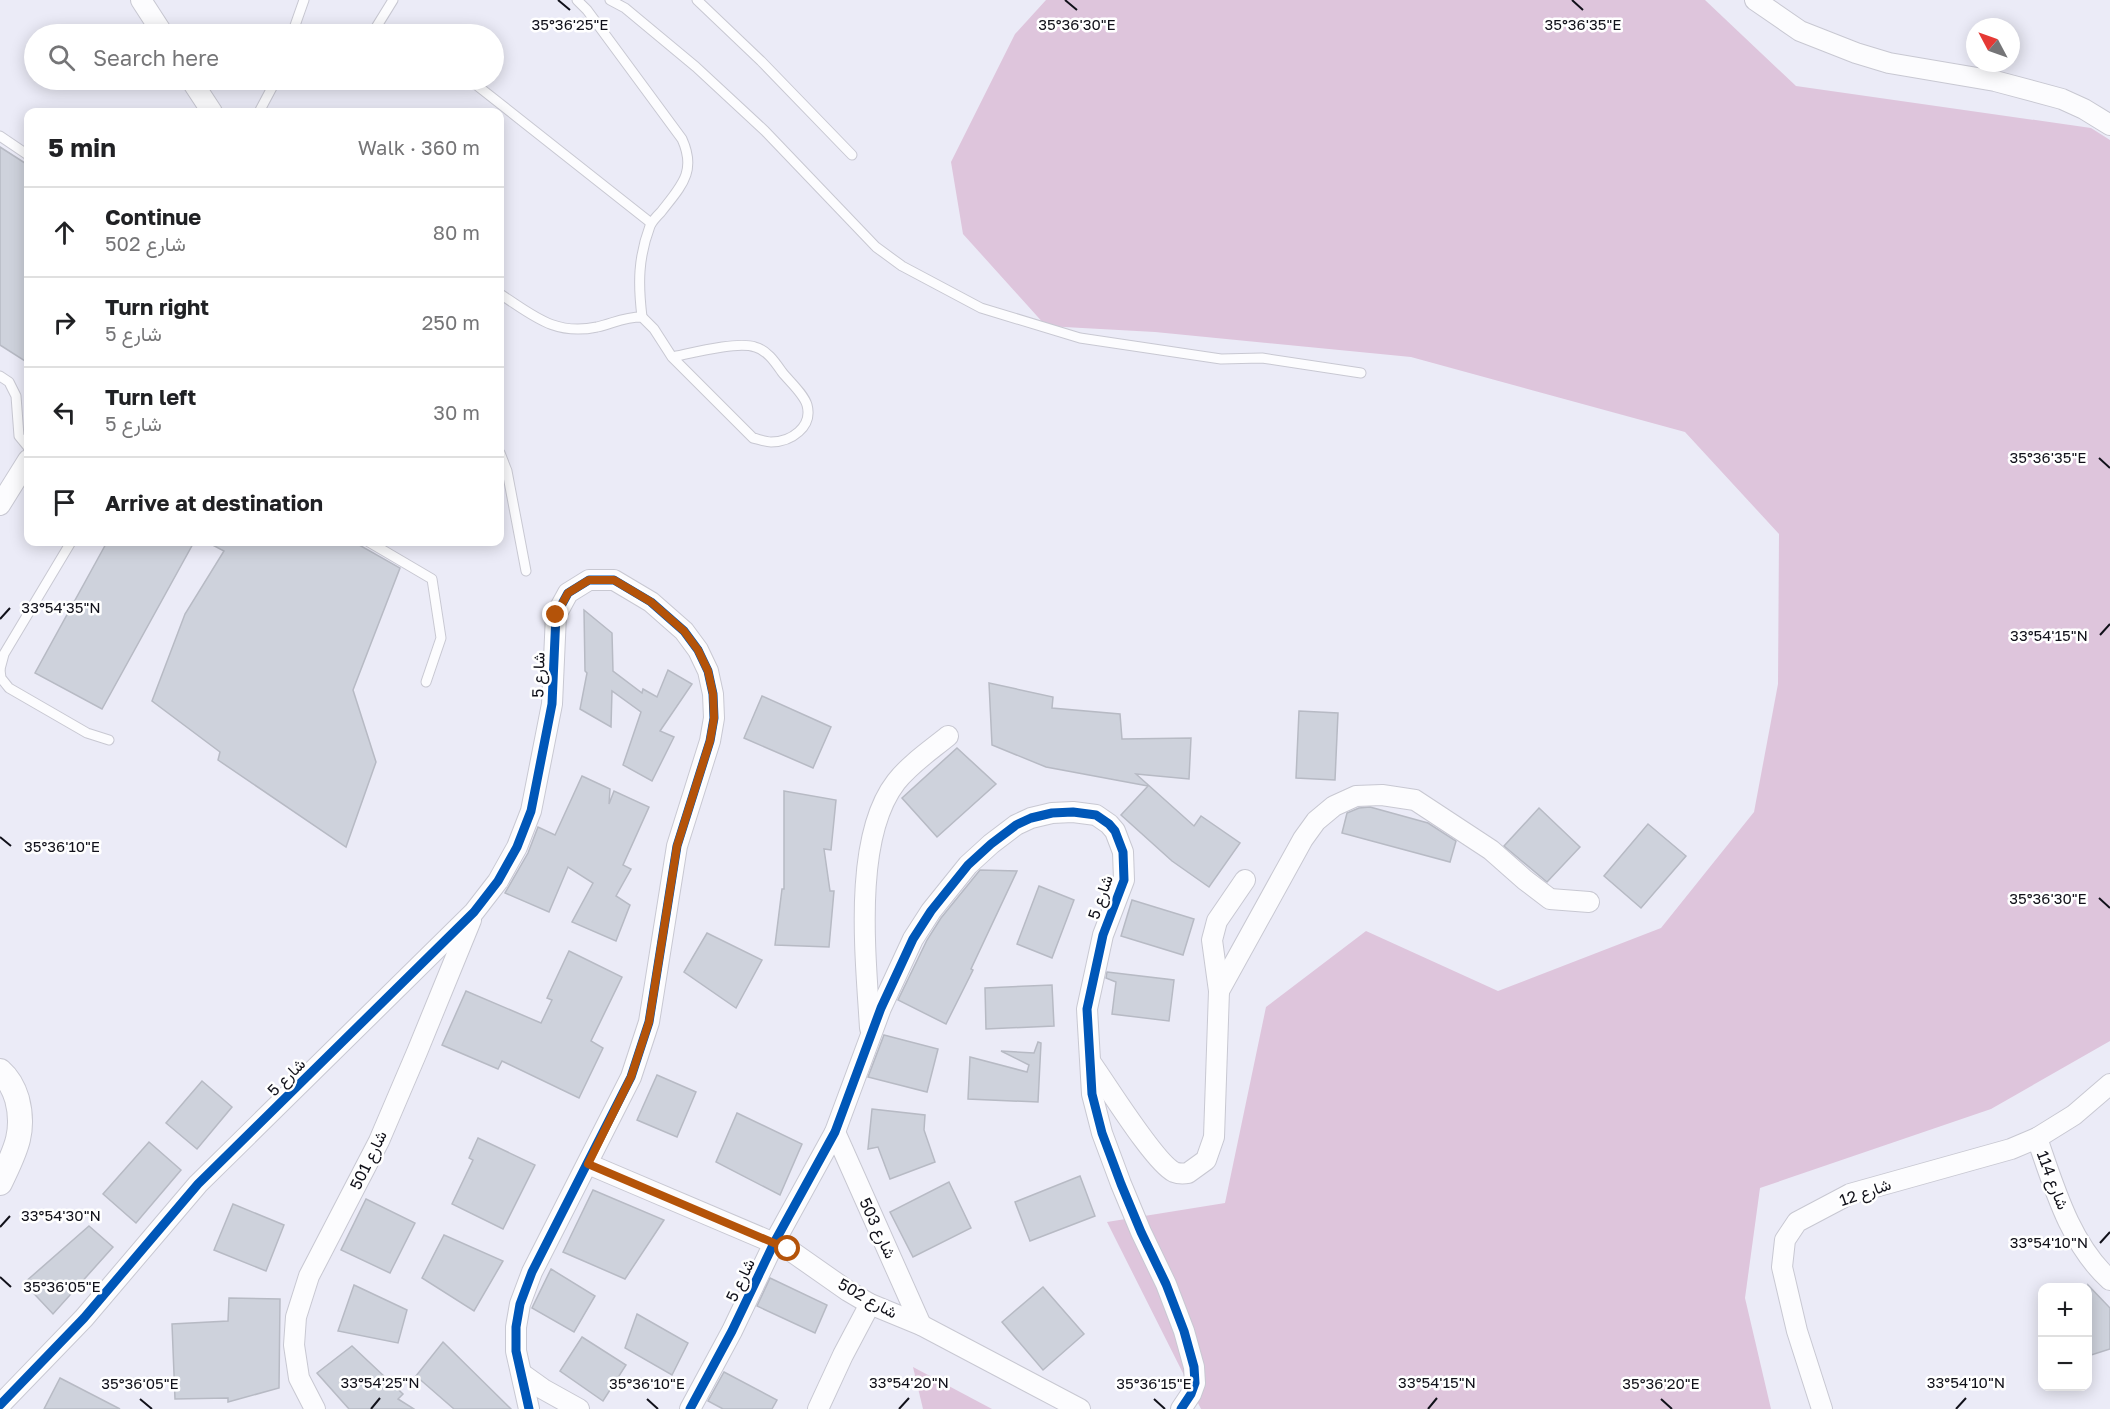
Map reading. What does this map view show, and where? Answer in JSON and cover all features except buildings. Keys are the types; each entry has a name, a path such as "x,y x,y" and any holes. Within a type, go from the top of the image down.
{"street":[{"path":"141,0 157,24"},
{"path":"1755,0 1800,31 1856,53 1889,63 1995,81 2062,99 2110,124"},
{"path":"198,90 209,108"},
{"path":"0,505 24,466"},
{"name":"شارع 5","path":"0,1405 84,1318 198,1184 474,912 498,881 517,847 531,811 552,704 556,615 568,593 589,580 614,580 651,602 684,631 698,650 708,671 713,694 714,718 710,741 677,846 649,1022 631,1077 532,1272 520,1304 516,1327 516,1351 522,1374"},
{"path":"870,1034 866,900 874,828 885,799 896,782 905,771 948,736"},
{"path":"1218,991 1303,838 1316,821 1334,806 1356,796 1382,795 1415,800 1491,850 1550,899 1590,902"},
{"name":"شارع 5","path":"690,1409 732,1331 774,1243 835,1132 870,1034 913,939 931,910 968,865 1016,825 1031,818 1052,813 1073,812 1096,815 1109,824 1115,831 1124,852 1124,880 1103,935 1087,1009 1092,1094 1102,1133 1141,1232 1167,1284 1187,1340 1194,1367 1195,1383 1181,1409"},
{"path":"1091,1063 1156,1155 1174,1172 1188,1173 1206,1160 1214,1137 1218,991 1212,939 1217,921 1245,880"},
{"name":"شارع 501","path":"315,1409 299,1378 294,1345 296,1317 309,1276 378,1142 474,912"},
{"path":"0,1071 15,1094 20,1110 21,1132 0,1183"},
{"name":"شارع 12","path":"1822,1409 1797,1331 1782,1266 1785,1240 1797,1222 1850,1194 2011,1149 2037,1138 2074,1115 2110,1083"},
{"name":"شارع 503","path":"835,1132 921,1325"},
{"name":"شارع 114","path":"2037,1138 2057,1195 2080,1244 2099,1271 2110,1280"},
{"name":"شارع 502","path":"588,1164 774,1243 803,1258 870,1304 921,1325 1080,1409"},
{"path":"818,1409 870,1304"},
{"path":"522,1374 529,1409"},
{"path":"522,1374 579,1409"}],"lane":[{"path":"296,24 304,0"},
{"path":"378,24 393,0"},
{"path":"577,0 634,73 682,139 687,150 688,170 683,184 651,223 641,254 638,285 642,317 654,328 672,357 753,438 770,442 790,438 802,429 808,417 807,403 771,358 757,347 746,345 672,357"},
{"path":"610,0 626,8 696,67 765,130 876,247 902,266 981,308 1080,338 1221,359 1262,358 1361,373"},
{"path":"697,0 761,61 852,155"},
{"path":"261,108 271,90"},
{"path":"483,90 651,223"},
{"path":"0,136 24,152"},
{"path":"504,297 538,319 560,329 596,327 627,317 642,317"},
{"path":"0,376 9,381 16,396 19,436 24,442"},
{"path":"504,463 526,571"},
{"path":"69,546 4,654 0,670 1,678 9,688 87,733 110,740"},
{"path":"376,546 432,579 441,638 426,682"}],"shaded area":[{"path":"1046,0 1705,0 1796,86 2091,128 2110,140 2110,1041 1991,1109 1760,1188 1745,1298 1771,1409 1201,1409 1107,1222 1225,1203 1266,1007 1366,931 1498,991 1661,928 1754,812 1778,684 1779,534 1685,432 1411,357 1155,332 1046,326 963,234 951,162 1015,34"},
{"path":"913,1367 992,1409 923,1409"}],"cycle path":[{"path":"0,1405 84,1318 198,1184 474,912 498,881 517,847 531,811 552,704 556,615 568,593 589,580 614,580 651,602 684,631 698,650 708,671 713,694 714,718 710,741 677,846 649,1022 631,1077 532,1272 520,1304 516,1327 516,1351 529,1409"},
{"path":"690,1409 732,1331 774,1243 835,1132 881,1008 913,939 931,911 968,865 991,844 1016,825 1031,818 1052,813 1073,812 1096,815 1109,824 1115,831 1123,852 1124,880 1103,935 1087,1009 1092,1094 1102,1133 1121,1184 1166,1284 1184,1331 1194,1367 1195,1383 1181,1409"}],"route":[{"path":"556,615 568,593 589,580 614,580 651,602 684,631 698,650 708,671 713,694 714,718 710,741 677,846 649,1022 631,1077 588,1164 788,1249"}]}
